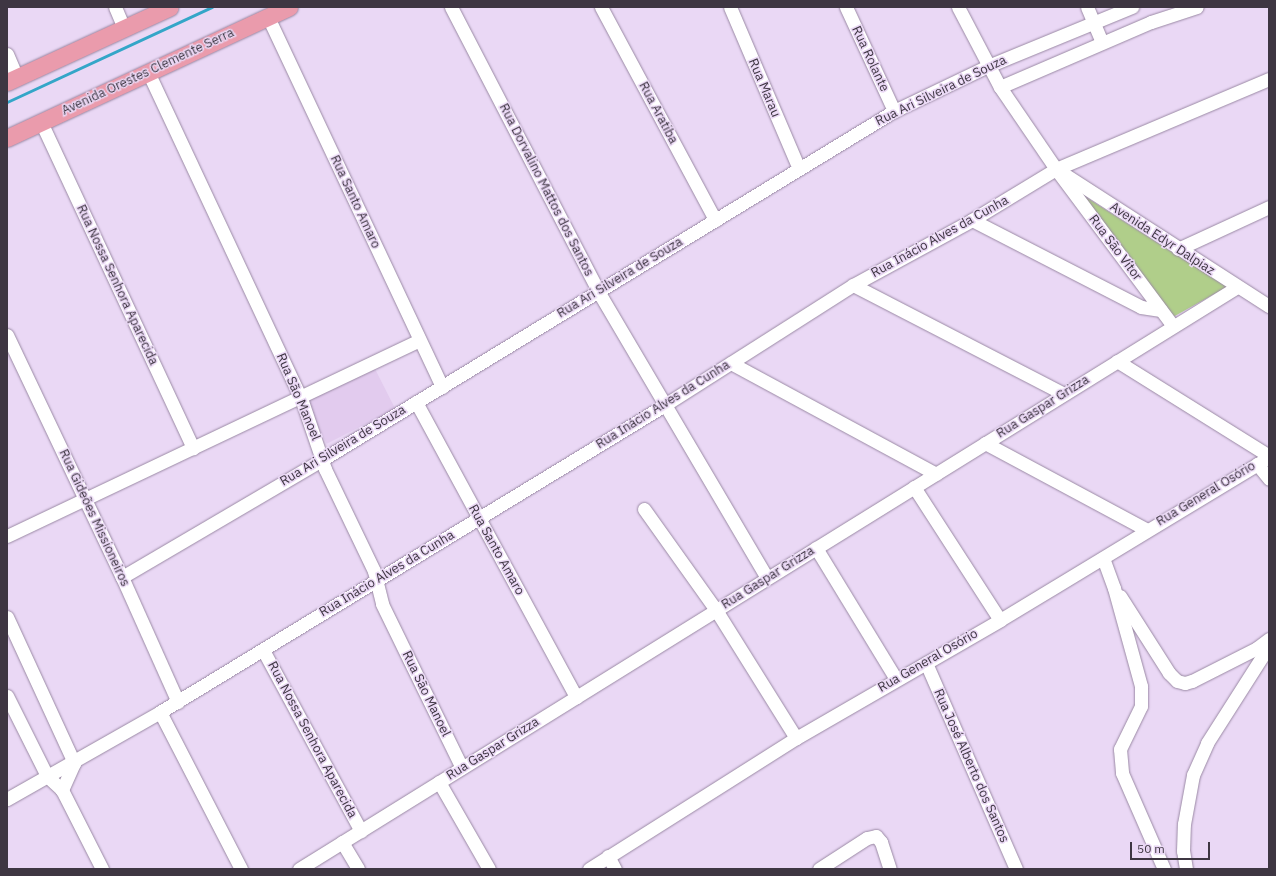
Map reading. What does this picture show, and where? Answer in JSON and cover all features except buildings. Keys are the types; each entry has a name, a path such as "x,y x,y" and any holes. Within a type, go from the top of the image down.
{"main road":[{"path":"12,79 170,7"},
{"name":"Avenida Orestes Clemente Serra","path":"7,138 290,7"}],"street":[{"path":"115,7 124,28"},
{"name":"Rua Dorvalino Mattos dos Santos","path":"452,7 598,291 663,406 767,578"},
{"name":"Rua Aratiba","path":"601,7 715,220"},
{"name":"Rua Marau","path":"730,7 799,169"},
{"name":"Rua Rolante","path":"846,7 894,111"},
{"name":"Rua São Vítor","path":"958,7 1000,87 1056,170 1173,326"},
{"path":"1087,7 1102,42"},
{"name":"Rua Ari Silveira de Souza","path":"122,577 324,459 894,111 988,66 1132,7"},
{"name":"Rua Ari Silveira de Souza","path":"1000,87 1151,22 1196,7"},
{"name":"Rua Santo Amaro","path":"268,17 442,387"},
{"path":"7,54 12,79"},
{"name":"Rua São Manoel","path":"148,72 301,398 324,459 325,469 374,571 382,604 462,768"},
{"name":"Rua Inácio Alves da Cunha","path":"7,799 47,776 74,763 178,702 663,406 853,285 972,220 1056,170 1269,80"},
{"name":"Rua Nossa Senhora Aparecida","path":"41,122 193,448"},
{"name":"Avenida Edyr Dalpiaz","path":"1056,170 1237,287 1269,306"},
{"path":"1178,249 1269,207"},
{"path":"972,220 1141,307 1161,310"},
{"path":"853,285 1064,394"},
{"name":"Rua Gaspar Grizza","path":"299,869 1237,287"},
{"name":"Rua Gideões Missioneiros","path":"7,335 122,577 178,702"},
{"path":"7,536 85,498 301,398 420,340"},
{"path":"1117,362 1269,457"},
{"path":"731,363 936,474"},
{"name":"Rua Santo Amaro","path":"416,402 576,697"},
{"path":"985,443 1147,530"},
{"name":"Rua General Osório","path":"589,869 796,738 896,678 926,663 1000,620 1269,457"},
{"path":"1257,464 1269,479"},
{"path":"914,487 1000,620"},
{"path":"644,509 716,610 796,738"},
{"path":"816,548 896,678"},
{"path":"1103,558 1114,588 1141,686 1141,706 1137,719 1125,737 1120,759 1122,773 1164,869"},
{"path":"1114,588 1168,673 1177,681 1185,683 1192,681 1264,652"},
{"path":"7,618 74,763 62,790"},
{"path":"1186,869 1182,851 1184,824 1193,775 1220,720 1264,652 1269,638"},
{"name":"Rua Nossa Senhora Aparecida","path":"262,650 361,831"},
{"name":"Rua José Alberto dos Santos","path":"926,663 1016,869"},
{"path":"7,696 47,776 62,790 102,869"},
{"path":"160,712 241,869"},
{"path":"439,782 489,869"},
{"path":"819,869 867,838 876,836 881,842 890,869"},
{"path":"342,842 358,869"},
{"path":"608,856 615,869"}],"shaded area":[{"path":"374,367 395,409 327,444 305,402"}],"green space":[{"path":"1081,194 1227,287 1173,317"}],"waterway":[{"path":"7,102 212,7"}]}
